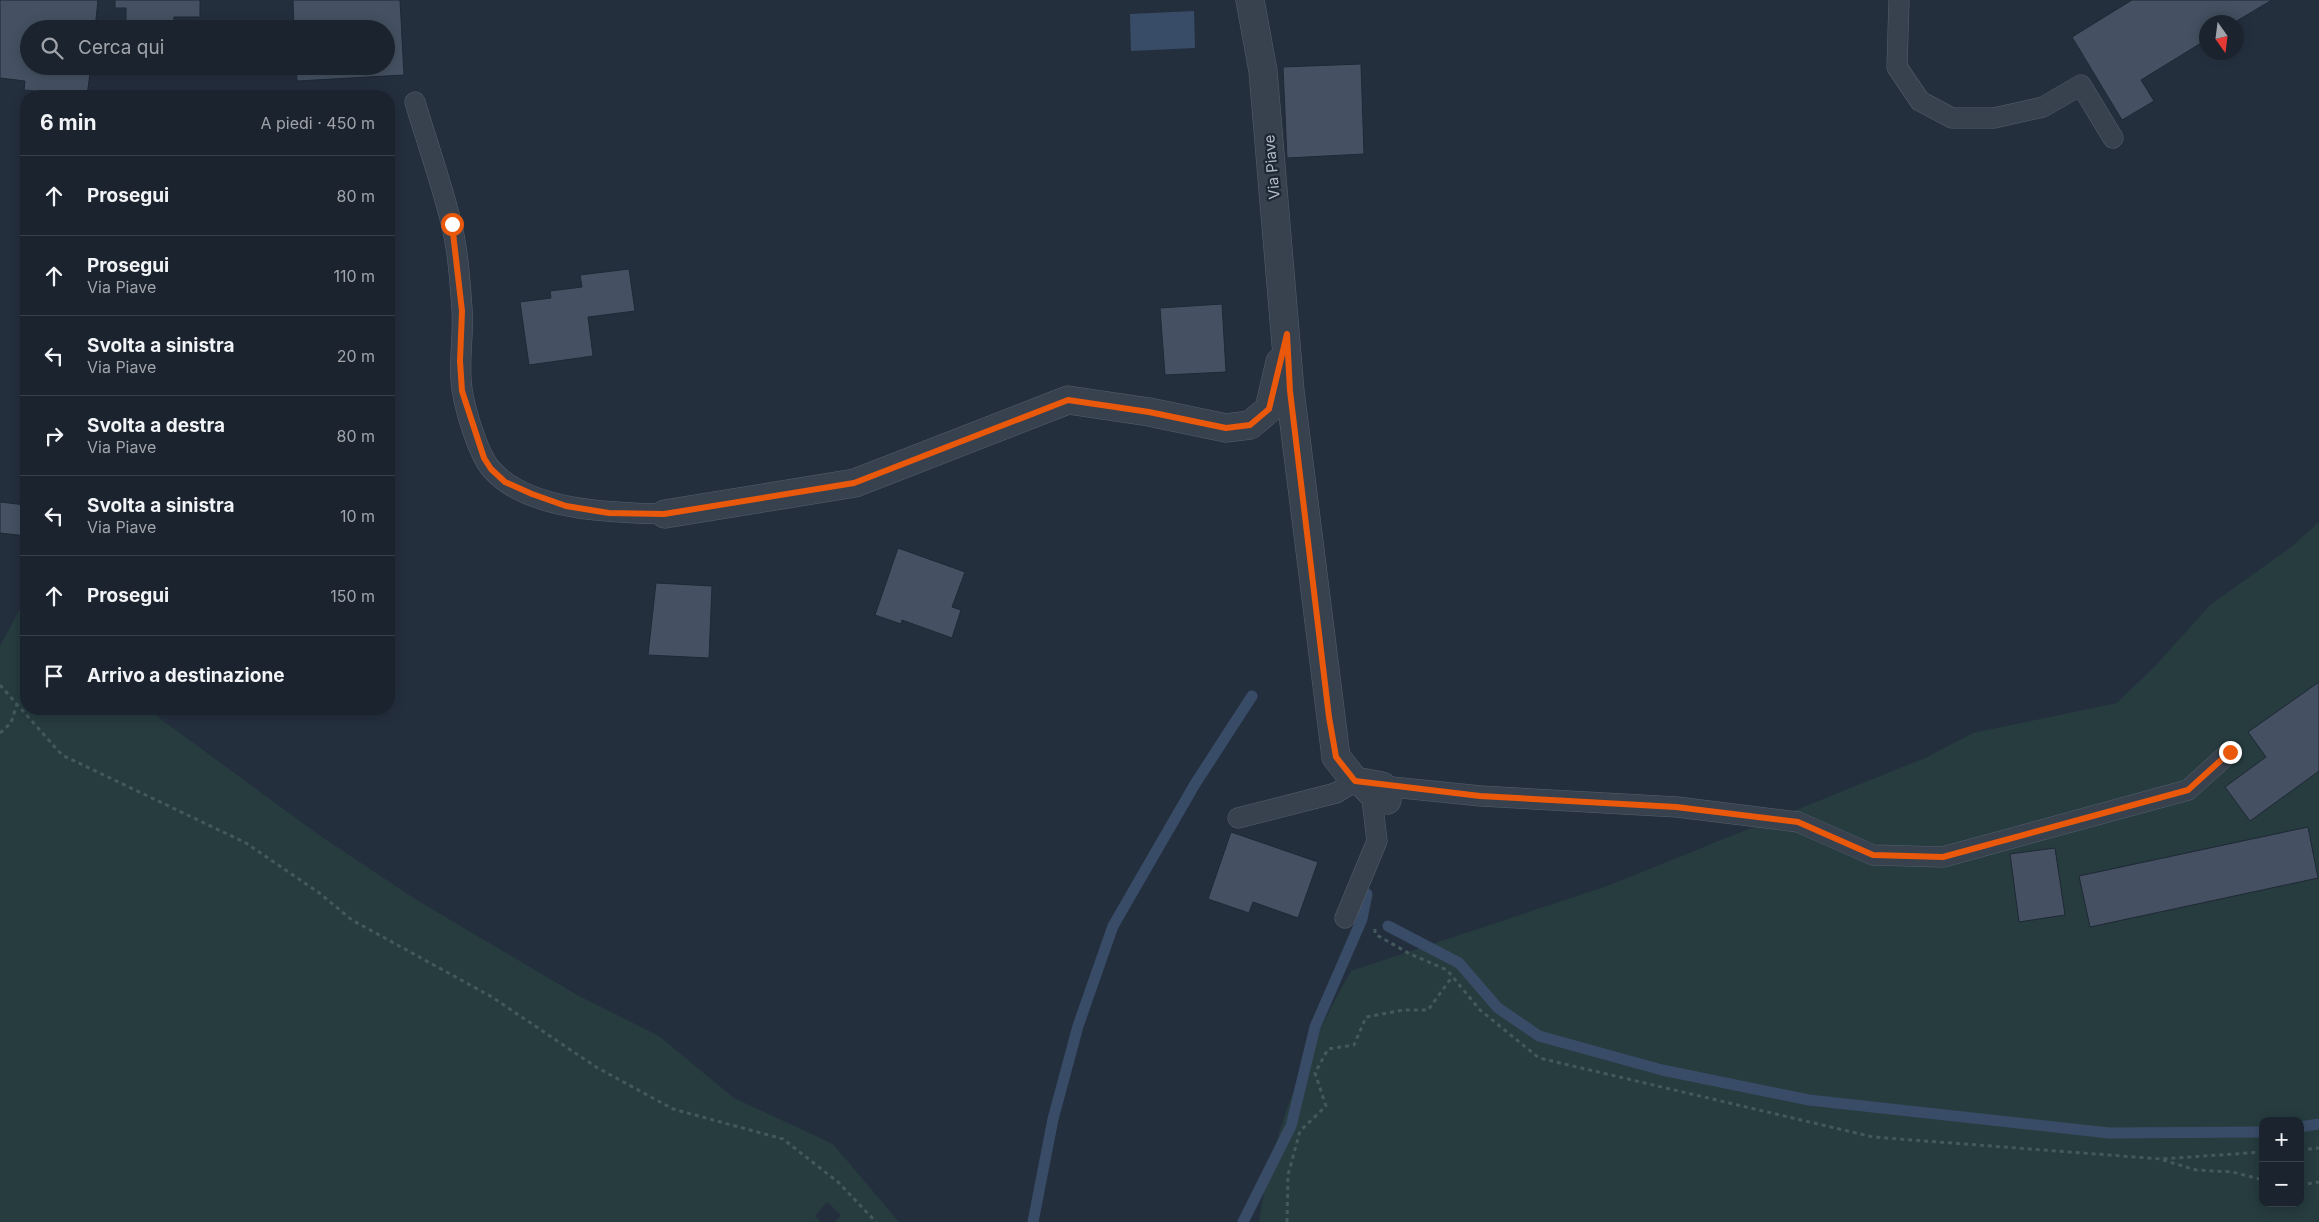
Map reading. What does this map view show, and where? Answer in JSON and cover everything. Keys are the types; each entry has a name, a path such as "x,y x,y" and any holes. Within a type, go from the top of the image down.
{"street":[{"name":"Via Piave","path":"1250,0 1263,71 1287,334 1291,399 1329,717 1336,757 1355,781"},
{"name":"Via Piave","path":"664,514 854,483 1068,400 1149,412 1226,428 1250,425 1269,409 1287,334"},
{"path":"1355,781 1384,793"}],"lane":[{"path":"1898,0 1897,67 1920,101 1952,118 1994,118 2043,107 2081,85 2113,138"},
{"path":"415,102 452,224 462,311 460,361 462,391 484,458 491,469 505,482 566,506 609,513 664,514"},
{"path":"1384,793 1480,796 1676,807 1798,822 1873,855 1943,857 2188,790 2230,752"},
{"path":"1238,818 1336,793 1355,781 1372,799 1377,842 1345,918"}],"path":[{"path":"0,685 20,707"},
{"path":"0,734 11,723 17,704"},
{"path":"27,715 62,755 246,843 318,892 352,920 492,997 596,1067 673,1109 784,1139 838,1182 876,1222"},
{"path":"1374,927 1375,934 1410,954 1447,970 1480,1010 1539,1058 1873,1137 2161,1159 2259,1152"},
{"path":"1287,1222 1288,1175 1300,1131 1326,1106 1315,1073 1328,1049 1354,1045 1366,1018 1404,1010 1428,1010 1452,977"},
{"path":"2304,1150 2319,1148"},
{"path":"2161,1159 2196,1170 2233,1172 2259,1179"},
{"path":"2304,1185 2319,1182"}],"green space":[{"path":"2319,522 2319,1222 1259,1222 1273,1155 1293,1092 1319,1031 1351,971 1607,886 1925,758 1973,733 2117,703 2157,664 2210,605 2291,547"},
{"path":"20,609 20,715 155,715 319,835 415,899 579,996 659,1036 734,1098 833,1144 899,1222 835,1222 841,1215 827,1202 815,1216 821,1222 0,1222 0,646"}],"water":[{"path":"1194,11 1195,48 1131,51 1130,14"}],"building":[{"path":"0,0 98,0 96,20 20,20 20,75 90,75 88,90 24,90 25,81 0,78"},
{"path":"115,0 200,0 200,17 174,17 174,20 126,20 126,8 115,8"},
{"path":"293,0 400,0 404,75 297,81 297,75 395,75 395,20 294,20"},
{"path":"2132,0 2272,0 2244,17 2244,15 2199,15 2199,44 2141,80 2154,101 2122,120 2072,37"},
{"path":"1361,64 1364,154 1287,158 1283,67"},
{"path":"629,269 635,311 588,317 593,356 529,365 520,302 551,298 550,291 582,287 580,275"},
{"path":"1222,304 1226,372 1165,375 1160,308"},
{"path":"0,502 20,504 20,535 0,533"},
{"path":"898,548 965,572 952,607 961,610 952,638 902,620 901,624 875,615"},
{"path":"656,583 712,586 709,658 648,655"},
{"path":"2319,682 2319,771 2250,821 2225,787 2266,757 2248,732"},
{"path":"2308,827 2318,878 2090,927 2079,876"},
{"path":"1231,832 1318,862 1298,918 1253,902 1249,913 1208,899"},
{"path":"2055,848 2065,915 2019,922 2010,854"}],"waterway":[{"path":"1033,1222 1053,1119 1078,1026 1113,926 1195,784 1252,696"},
{"path":"1243,1222 1291,1126 1315,1027 1362,919 1367,894"},
{"path":"1388,926 1459,963 1498,1008 1539,1036 1662,1070 1809,1100 2109,1133 2259,1132"},
{"path":"2304,1126 2319,1124"}],"route":[{"path":"452,224 462,311 460,361 462,391 484,458 491,469 505,482 532,494 566,506 609,513 664,514 854,483 1068,400 1149,412 1226,428 1250,425 1269,409 1287,334 1290,391 1329,717 1336,757 1355,781 1382,786 1480,796 1676,807 1798,822 1873,855 1943,857 2188,790 2230,752"}]}
